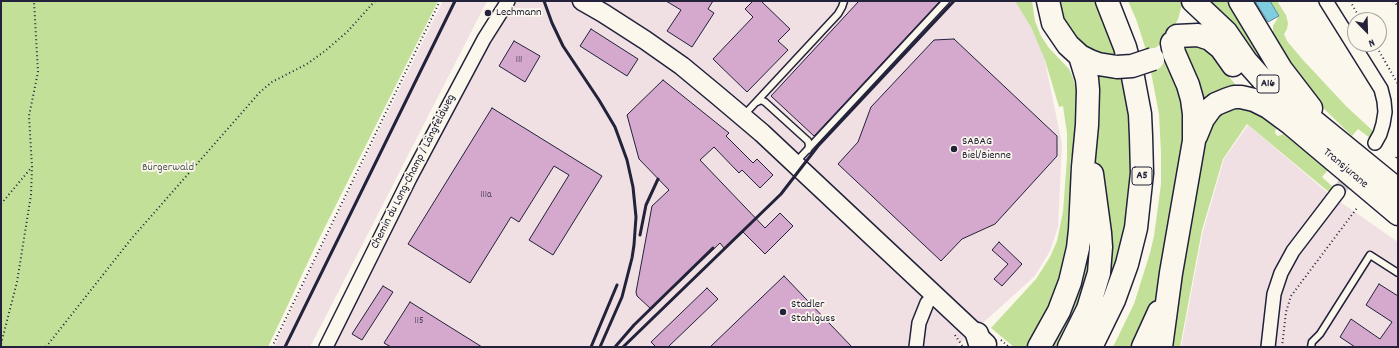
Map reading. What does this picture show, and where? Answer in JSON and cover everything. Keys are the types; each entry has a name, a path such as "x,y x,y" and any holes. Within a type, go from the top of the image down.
{"highway":[{"path":"1048,1 1053,23 1057,31 1068,45 1080,56 1098,64 1117,67 1132,66 1153,59 1174,40 1186,16 1189,1"},
{"name":"A5","path":"1091,347 1114,300 1127,264 1136,228 1142,173 1142,136 1140,114 1133,77 1121,36 1107,1"},
{"name":"A5","path":"1104,347 1128,296 1138,264 1148,218 1152,178 1152,133 1146,90 1139,56 1119,1"},
{"name":"A16","path":"1193,1 1226,32 1246,61 1262,79 1326,132 1356,154"},
{"path":"1240,1 1289,80 1312,109 1356,154"},
{"name":"A16","path":"1174,40 1198,35 1210,39 1216,43 1237,71 1291,124"},
{"path":"1161,347 1171,273 1194,141 1194,114 1192,99 1188,85 1174,53 1174,40"},
{"path":"1039,347 1059,311 1070,282 1075,263 1080,230 1087,125 1087,79 1080,56"},
{"path":"1194,141 1203,119 1211,108 1222,101 1234,98 1247,98 1261,103 1291,124"},
{"name":"Transjurane","path":"1291,124 1398,214"},
{"path":"1069,347 1088,309 1096,285 1100,260 1100,221 1093,179 1087,125"},
{"name":"Transjurane","path":"1356,154 1398,190"},
{"path":"1143,347 1156,321 1171,273"}],"main road":[{"path":"582,1 676,62 717,95 742,116 934,296 978,344 997,347"}],"street":[{"name":"Chemin du Long-Champ / Längfeldweg","path":"326,347 410,178 484,39 508,1"},
{"path":"1326,1 1381,89 1384,101 1384,118 1380,134 1375,143"},
{"path":"1268,347 1274,294 1281,273 1293,251 1338,192"},
{"path":"916,347 919,323 927,303 934,296"}],"lane":[{"path":"742,116 838,14 844,1"},
{"path":"794,165 946,1"},
{"path":"755,103 761,100 765,102 808,141 808,150"},
{"path":"1311,347 1312,342 1320,334 1370,255 1398,272"}],"path":[{"path":"1,344 17,282 31,195 32,167 29,116 38,72 34,1"},
{"path":"46,347 132,238 260,92 272,82 307,64 325,51 347,32 375,1"},
{"path":"272,347 440,1"},
{"path":"1350,1 1356,12"},
{"path":"1393,1 1398,6"},
{"path":"1380,52 1398,84"},
{"path":"1,204 32,167"},
{"path":"1282,347 1286,312 1291,296 1357,208"},
{"path":"953,330 958,341 978,344"}],"shaded area":[{"path":"443,1 487,1 310,347 274,347 317,256"},
{"path":"508,1 1017,1 1025,12 1044,57 1062,144 1058,227 1050,251 1035,276 956,347 326,347"},
{"path":"1248,125 1329,194 1398,242 1398,347 1181,347 1203,231 1224,159"}],"green space":[{"name":"Bürgerwald","path":"1,1 438,1 317,243 268,347 1,347"},
{"path":"1015,1 1032,1 1035,21 1041,36 1049,48 1069,69 1078,96 1078,156 1071,156 1070,171 1077,171 1065,277 1031,347 1028,345 1026,347 1014,347 991,328 1036,279 1050,257 1057,241 1063,212 1067,158 1067,133 1063,106 1059,107 1045,60 1031,27"},
{"path":"1055,1 1097,1 1120,60 1105,58 1072,39"},
{"path":"1128,1 1183,1 1178,19 1170,34 1161,44 1147,53 1136,19"},
{"path":"1204,1 1235,1 1286,89"},
{"path":"1270,1 1277,1 1286,15 1288,23 1284,34 1287,41 1346,106 1373,131 1370,138 1358,129 1352,136 1316,101 1273,41 1273,26 1279,16"},
{"path":"1197,46 1209,51 1238,88 1206,108 1183,47"},
{"path":"1169,59 1189,105 1160,291 1138,347 1113,347 1134,304 1154,236 1161,184 1161,153 1159,114 1151,72 1152,69"},
{"path":"1100,75 1122,76 1126,83 1134,151 1128,222 1108,292 1085,327 1097,184 1095,160 1098,77"},
{"path":"1240,106 1259,114 1276,128 1275,133 1278,136 1284,134 1328,170 1322,177 1334,188 1330,193 1247,124 1223,159 1202,230 1180,347 1169,347 1207,134 1217,115"},
{"path":"1092,234 1087,288 1059,347 1047,347"}],"water":[{"path":"1255,1 1270,1 1279,16 1268,22"}],"building":[{"path":"666,1 713,1 708,9 714,13 692,47 667,31 681,10"},
{"path":"753,1 761,1 790,29 778,41 788,50 747,92 713,59 753,17 745,9"},
{"path":"859,1 940,1 814,136 771,96"},
{"path":"591,29 638,59 627,76 580,46"},
{"name":"SABAG Biel/Bienne","path":"954,39 1057,136 1057,156 995,224 962,239 941,261 838,164 858,142 871,107 934,40"},
{"path":"514,41 540,56 525,82 499,66"},
{"path":"663,80 729,133 726,136 753,163 757,159 773,175 760,188 742,170 739,173 714,147 700,160 765,228 780,213 793,226 765,254 742,231 724,248 720,243 651,309 637,296 636,292 652,206 669,190 639,159 627,115"},
{"path":"492,108 602,176 553,255 529,240 569,175 554,166 519,222 511,217 470,283 408,244"},
{"path":"999,242 1022,264 1002,286 994,279 1008,264 992,250"},
{"name":"Stadler Stahlguss","path":"784,276 852,347 710,347"},
{"path":"1379,284 1398,296 1398,347 1355,347 1340,337 1351,319 1380,339 1392,322 1366,305"},
{"path":"383,286 393,292 362,340 352,334"},
{"path":"707,288 718,299 668,347 656,347 651,342"},
{"path":"410,302 482,347 391,347 384,343"}],"tunnel":[{"path":"1338,192 1375,143"}],"railway":[{"path":"285,347 455,1"},
{"path":"544,1 563,46 615,127 627,160 633,187 636,217 632,258 622,297 600,347"},
{"path":"623,347 781,194 818,146 954,1"},
{"path":"640,235 646,205 658,179"},
{"path":"615,347 634,325 713,248"},
{"path":"591,347 617,285"}],"place":[{"name":"Lechmann","path":"488,13"},
{"name":"SABAG Biel/Bienne","path":"954,149"},
{"name":"Stadler Stahlguss","path":"783,312"}]}
